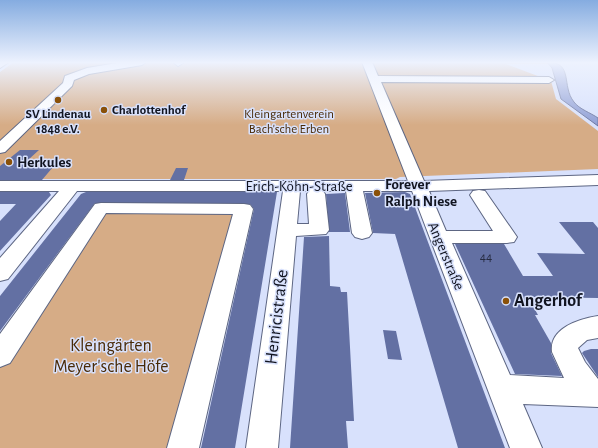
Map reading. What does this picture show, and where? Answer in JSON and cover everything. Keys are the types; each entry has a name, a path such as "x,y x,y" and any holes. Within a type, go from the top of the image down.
{"street":[{"path":"0,149 68,83"},
{"name":"Angerstraße","path":"377,83 417,186 526,448"},
{"name":"Erich-Köhn-Straße","path":"0,186 417,186 594,184"},
{"path":"0,273 73,185"},
{"name":"Henricistraße","path":"262,448 292,186"},
{"path":"354,186 362,232"},
{"path":"287,230 319,230 316,194"},
{"path":"438,237 508,237 479,195"},
{"path":"0,355 102,208 244,209 183,448"},
{"path":"593,393 568,356 565,348 572,337 583,329 598,327"},
{"path":"501,389 593,393"}],"green space":[{"name":"Kleingartenverein Bach'sche Erben","path":"0,83 552,83 556,99 598,131 598,169 400,177 396,179 9,179 0,173"},
{"name":"Kleingärten Meyer'sche Höfe","path":"101,208 244,209 183,448 0,448 0,355"}],"water":[{"path":"556,83 567,83 570,96 574,102 582,109 598,118 598,126 561,99"}],"building":[{"path":"20,150 39,150 28,160 33,160 25,167 53,167 42,180 0,180 0,166"},
{"path":"176,168 188,168 184,180 170,180"},
{"path":"0,192 49,192 51,195 0,251 0,221 16,204 0,204"},
{"path":"86,192 277,192 235,448 201,448 254,209 250,204 95,203 0,331 0,296 81,194"},
{"path":"405,192 410,194 505,448 458,448 395,234 373,233 365,193"},
{"path":"345,193 350,232 329,232 326,194"},
{"name":"Angerhof","path":"559,222 593,222 598,228 598,298 528,297 538,315 535,315 551,343 551,353 562,376 515,374 455,244 504,244 523,276 553,276 537,253 585,254"},
{"path":"329,236 330,286 340,287 341,292 347,292 354,421 346,421 348,448 290,448 304,237"},
{"path":"383,330 396,331 402,360 388,359"},
{"path":"591,349 598,349 598,377 582,353"}],"place":[{"name":"SV Lindenau 1848 e.V.","path":"58,100"},
{"name":"Charlottenhof","path":"104,110"},
{"name":"Herkules","path":"9,162"},
{"name":"Forever Ralph Niese","path":"377,193"},
{"name":"Angerhof","path":"506,301"}]}
